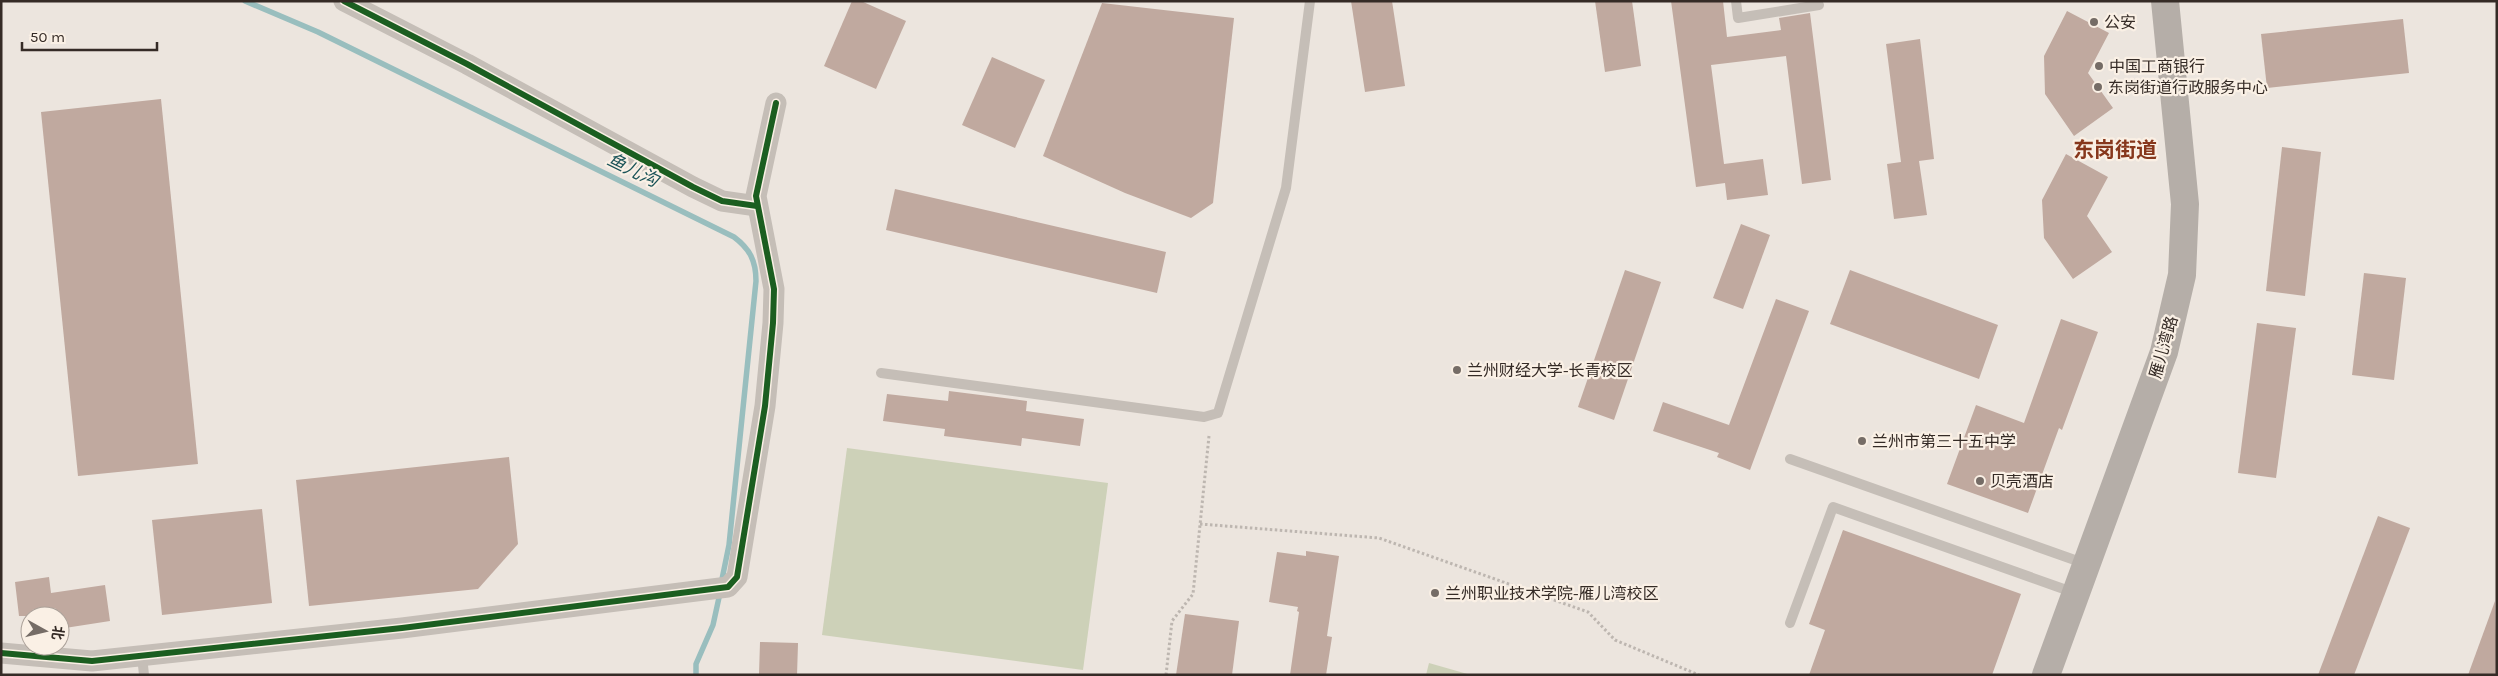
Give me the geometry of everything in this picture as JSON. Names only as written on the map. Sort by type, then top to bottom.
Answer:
[{"type":"main road","name":"雁儿湾路","points":[[2046,675],[2164,352],[2182,275],[2184,204],[2165,1]]},
{"type":"street","points":[[344,1],[467,64],[693,187],[722,201],[757,206]]},
{"type":"street","points":[[1,653],[143,665],[402,628],[728,588],[737,577],[765,406],[773,323],[774,289],[756,196],[776,103]]},
{"type":"lane","points":[[881,373],[1204,417],[1218,413],[1286,188],[1310,1]]},
{"type":"lane","points":[[1736,1],[1738,18],[1819,6]]},
{"type":"lane","points":[[1790,460],[2087,564]]},
{"type":"lane","points":[[1790,623],[1833,507],[2076,593]]},
{"type":"path","points":[[1166,675],[1172,622],[1193,594],[1208,436]]},
{"type":"path","points":[[1200,524],[1380,538],[1588,612],[1615,640],[1699,675]]},
{"type":"green space","points":[[847,448],[1108,483],[1083,670],[822,635]]},
{"type":"green space","points":[[1429,663],[1471,675],[1426,675]]},
{"type":"building","points":[[852,1],[861,1],[906,21],[876,89],[824,66]]},
{"type":"building","points":[[1351,1],[1392,1],[1405,86],[1365,92]]},
{"type":"building","points":[[1595,1],[1632,1],[1641,66],[1605,72]]},
{"type":"building","points":[[1671,1],[1723,1],[1727,37],[1781,30],[1779,18],[1810,13],[1831,180],[1802,184],[1786,56],[1711,65],[1724,164],[1763,159],[1768,195],[1727,200],[1725,183],[1696,187]]},
{"type":"building","points":[[1102,3],[1234,18],[1213,203],[1191,218],[1125,193],[1043,156]]},
{"type":"building","points":[[2067,11],[2109,33],[2088,73],[2113,108],[2074,136],[2045,94],[2044,56]]},
{"type":"building","points":[[2403,19],[2409,73],[2267,88],[2261,34]]},
{"type":"building","points":[[1920,39],[1934,159],[1919,161],[1927,215],[1894,219],[1887,164],[1901,162],[1886,44]]},
{"type":"building","points":[[992,57],[1045,80],[1015,148],[962,125]]},
{"type":"building","points":[[161,99],[198,464],[78,476],[41,112]]},
{"type":"building","points":[[2282,147],[2321,152],[2305,296],[2266,291]]},
{"type":"building","points":[[2066,154],[2108,177],[2087,216],[2112,252],[2073,279],[2044,238],[2042,200]]},
{"type":"building","points":[[895,189],[1166,252],[1157,293],[886,230]]},
{"type":"building","points":[[1741,224],[1770,235],[1743,309],[1713,298]]},
{"type":"building","points":[[1625,270],[1661,282],[1614,420],[1578,407]]},
{"type":"building","points":[[1850,270],[1998,325],[1979,379],[1830,324]]},
{"type":"building","points":[[2364,273],[2406,278],[2394,380],[2352,375]]},
{"type":"building","points":[[1776,299],[1809,311],[1750,470],[1717,457],[1719,453],[1653,431],[1663,402],[1729,425]]},
{"type":"building","points":[[2061,319],[2098,332],[2062,430],[2059,428],[2028,513],[1947,484],[1976,405],[2024,423]]},
{"type":"building","points":[[2257,323],[2296,328],[2276,478],[2238,473]]},
{"type":"building","points":[[949,391],[1027,401],[1026,411],[1084,419],[1080,446],[1022,438],[1021,446],[944,436],[945,429],[883,421],[887,394],[948,401]]},
{"type":"building","points":[[509,457],[518,544],[478,589],[309,606],[296,480]]},
{"type":"building","points":[[262,509],[272,603],[162,615],[152,520]]},
{"type":"building","points":[[2378,516],[2410,528],[2354,675],[2318,675]]},
{"type":"building","points":[[1843,530],[2021,594],[1992,675],[1809,675],[1825,630],[1809,624]]},
{"type":"building","points":[[1306,551],[1339,556],[1327,636],[1332,637],[1326,675],[1290,675],[1299,612],[1297,611],[1298,607],[1269,602],[1277,552],[1306,556]]},
{"type":"building","points":[[49,577],[51,593],[105,585],[110,621],[70,627],[70,606],[20,606],[19,616],[15,582]]},
{"type":"building","points":[[2495,601],[2497,675],[2468,675]]},
{"type":"building","points":[[1185,614],[1239,621],[1232,675],[1176,675]]},
{"type":"building","points":[[760,642],[798,643],[797,675],[759,675]]},
{"type":"waterway","name":"鱼儿沟","points":[[245,1],[318,32],[734,237],[744,246],[753,261],[756,281],[729,545],[721,584]]},
{"type":"waterway","name":"鱼儿沟","points":[[696,675],[696,664],[713,625],[720,593]]},
{"type":"cycle path","points":[[344,1],[467,64],[693,187],[722,201],[757,206]]},
{"type":"cycle path","points":[[1,653],[92,661],[402,628],[728,587],[737,577],[765,406],[773,323],[774,289],[756,196],[776,103]]},
{"type":"place","name":"公安","points":[[2094,22]]},
{"type":"place","name":"中国工商银行","points":[[2099,66]]},
{"type":"place","name":"东岗街道行政服务中心","points":[[2098,87]]},
{"type":"place","name":"兰州财经大学-长青校区","points":[[1457,370]]},
{"type":"place","name":"兰州市第三十五中学","points":[[1862,441]]},
{"type":"place","name":"贝壳酒店","points":[[1980,481]]},
{"type":"place","name":"兰州职业技术学院-雁儿湾校区","points":[[1435,593]]},
{"type":"district","name":"东岗街道","points":[[2115,150]]}]
